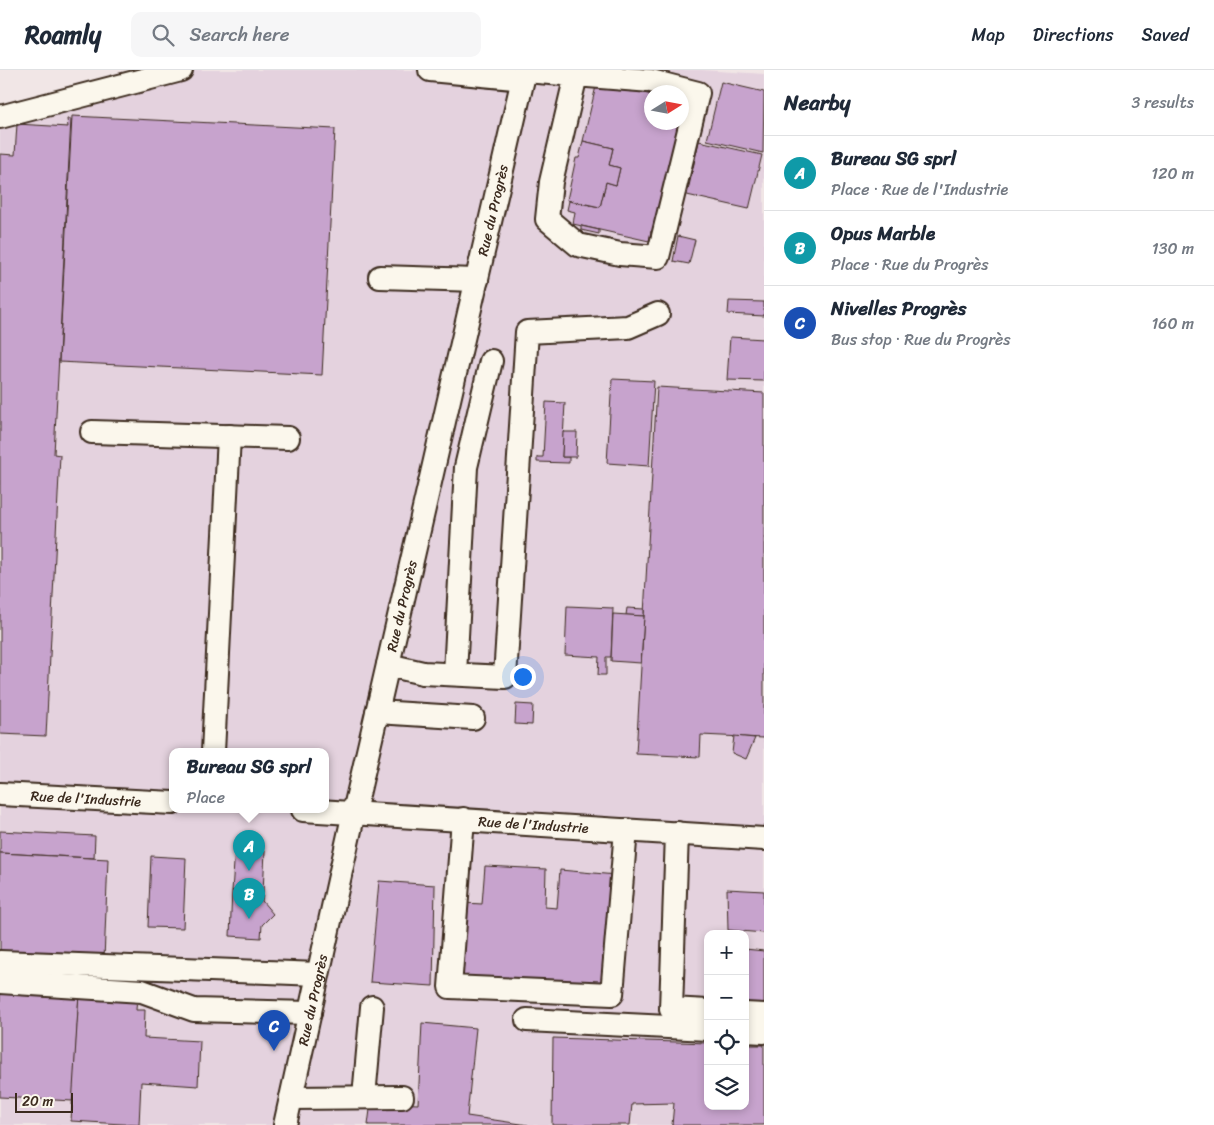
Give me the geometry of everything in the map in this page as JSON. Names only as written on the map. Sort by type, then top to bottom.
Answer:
[{"type":"street","points":[[0,117],[181,70]]},
{"type":"street","points":[[430,70],[524,77],[576,75],[651,81],[698,93],[658,257],[620,254],[578,244],[547,219],[551,182],[576,75]]},
{"type":"street","name":"Rue du Progrès","points":[[285,1125],[354,812],[524,77]]},
{"type":"street","points":[[380,277],[477,280]]},
{"type":"street","points":[[388,665],[423,672],[505,677],[527,332],[628,327],[658,314]]},
{"type":"street","points":[[455,674],[466,467],[491,361]]},
{"type":"street","points":[[92,432],[288,438]]},
{"type":"street","points":[[213,748],[229,436]]},
{"type":"street","points":[[377,712],[473,718]]},
{"type":"street","name":"Rue de l'Industrie","points":[[0,794],[169,803]]},
{"type":"street","name":"Rue de l'Industrie","points":[[329,811],[764,838]]},
{"type":"street","points":[[463,819],[450,987],[612,994],[626,830]]},
{"type":"street","points":[[677,833],[672,1009],[704,1011]]},
{"type":"street","points":[[0,962],[318,974]]},
{"type":"street","points":[[0,982],[142,991],[194,1010],[310,1014]]},
{"type":"street","points":[[364,1097],[372,1007]]},
{"type":"street","points":[[749,1014],[764,1015]]},
{"type":"street","points":[[527,1020],[704,1029]]},
{"type":"street","points":[[749,1031],[764,1032]]},
{"type":"street","points":[[291,1098],[402,1097]]},
{"type":"shaded area","points":[[138,70],[702,70],[764,74],[764,1125],[0,1125],[0,106]]},
{"type":"building","points":[[597,82],[644,93],[644,130],[679,130],[656,232],[651,231],[649,241],[573,224],[575,212],[567,210],[569,201],[600,207],[606,182],[616,185],[620,168],[609,165],[613,148],[583,141]]},
{"type":"building","points":[[721,82],[764,92],[763,153],[707,140]]},
{"type":"building","points":[[72,116],[335,129],[322,375],[59,362]]},
{"type":"building","points":[[67,119],[71,119],[54,454],[60,455],[46,736],[0,734],[0,154],[15,155],[17,124],[68,127]]},
{"type":"building","points":[[583,141],[613,148],[609,165],[620,168],[616,185],[606,182],[600,207],[567,200],[576,158],[579,158]]},
{"type":"building","points":[[699,141],[762,155],[749,209],[687,195]]},
{"type":"building","points":[[581,226],[599,230],[599,234],[581,230]]},
{"type":"building","points":[[678,236],[695,240],[689,264],[673,261]]},
{"type":"building","points":[[729,301],[764,302],[764,316],[728,314]]},
{"type":"building","points":[[730,337],[764,339],[764,381],[727,380]]},
{"type":"building","points":[[612,379],[654,381],[649,466],[607,463]]},
{"type":"building","points":[[657,387],[764,393],[764,738],[701,735],[700,757],[636,754]]},
{"type":"building","points":[[546,402],[565,403],[562,457],[569,457],[569,463],[537,462],[537,457],[543,457]]},
{"type":"building","points":[[563,432],[577,432],[576,457],[562,457]]},
{"type":"building","points":[[567,606],[613,608],[611,657],[606,657],[606,675],[598,675],[599,657],[565,655]]},
{"type":"building","points":[[627,608],[644,609],[644,616],[626,615]]},
{"type":"building","points":[[613,614],[644,616],[641,663],[611,661]]},
{"type":"building","points":[[516,704],[533,705],[532,725],[515,724]]},
{"type":"building","points":[[734,736],[755,738],[746,759],[732,753]]},
{"type":"building","points":[[0,831],[95,836],[94,858],[0,853]]},
{"type":"building","points":[[235,849],[265,851],[263,892],[232,891]]},
{"type":"building","points":[[0,853],[108,859],[104,960],[0,955]]},
{"type":"building","points":[[151,856],[186,858],[183,928],[148,927]]},
{"type":"building","points":[[485,866],[546,869],[545,907],[557,908],[560,870],[616,875],[609,985],[459,977],[464,903],[482,904]]},
{"type":"building","points":[[379,881],[435,885],[433,986],[370,982]]},
{"type":"building","points":[[727,889],[764,891],[764,933],[749,932],[749,930],[728,930]]},
{"type":"building","points":[[232,891],[263,892],[262,901],[273,914],[262,925],[261,938],[230,936]]},
{"type":"building","points":[[749,949],[764,951],[764,1007],[749,1006]]},
{"type":"building","points":[[0,988],[79,993],[73,1101],[0,1097]]},
{"type":"building","points":[[79,993],[137,995],[136,1010],[145,1010],[144,1038],[200,1041],[198,1086],[141,1082],[139,1125],[71,1121]]},
{"type":"building","points":[[422,1023],[476,1028],[467,1116],[528,1125],[368,1125],[371,1102],[418,1104]]},
{"type":"building","points":[[553,1038],[704,1043],[704,1110],[749,1110],[749,1045],[764,1045],[764,1125],[672,1125],[674,1103],[632,1104],[630,1125],[552,1125]]},
{"type":"place","name":"Bureau SG sprl","points":[[249,871]]},
{"type":"place","name":"Opus Marble","points":[[249,919]]},
{"type":"place","name":"Nivelles Progrès","points":[[274,1051]]}]
